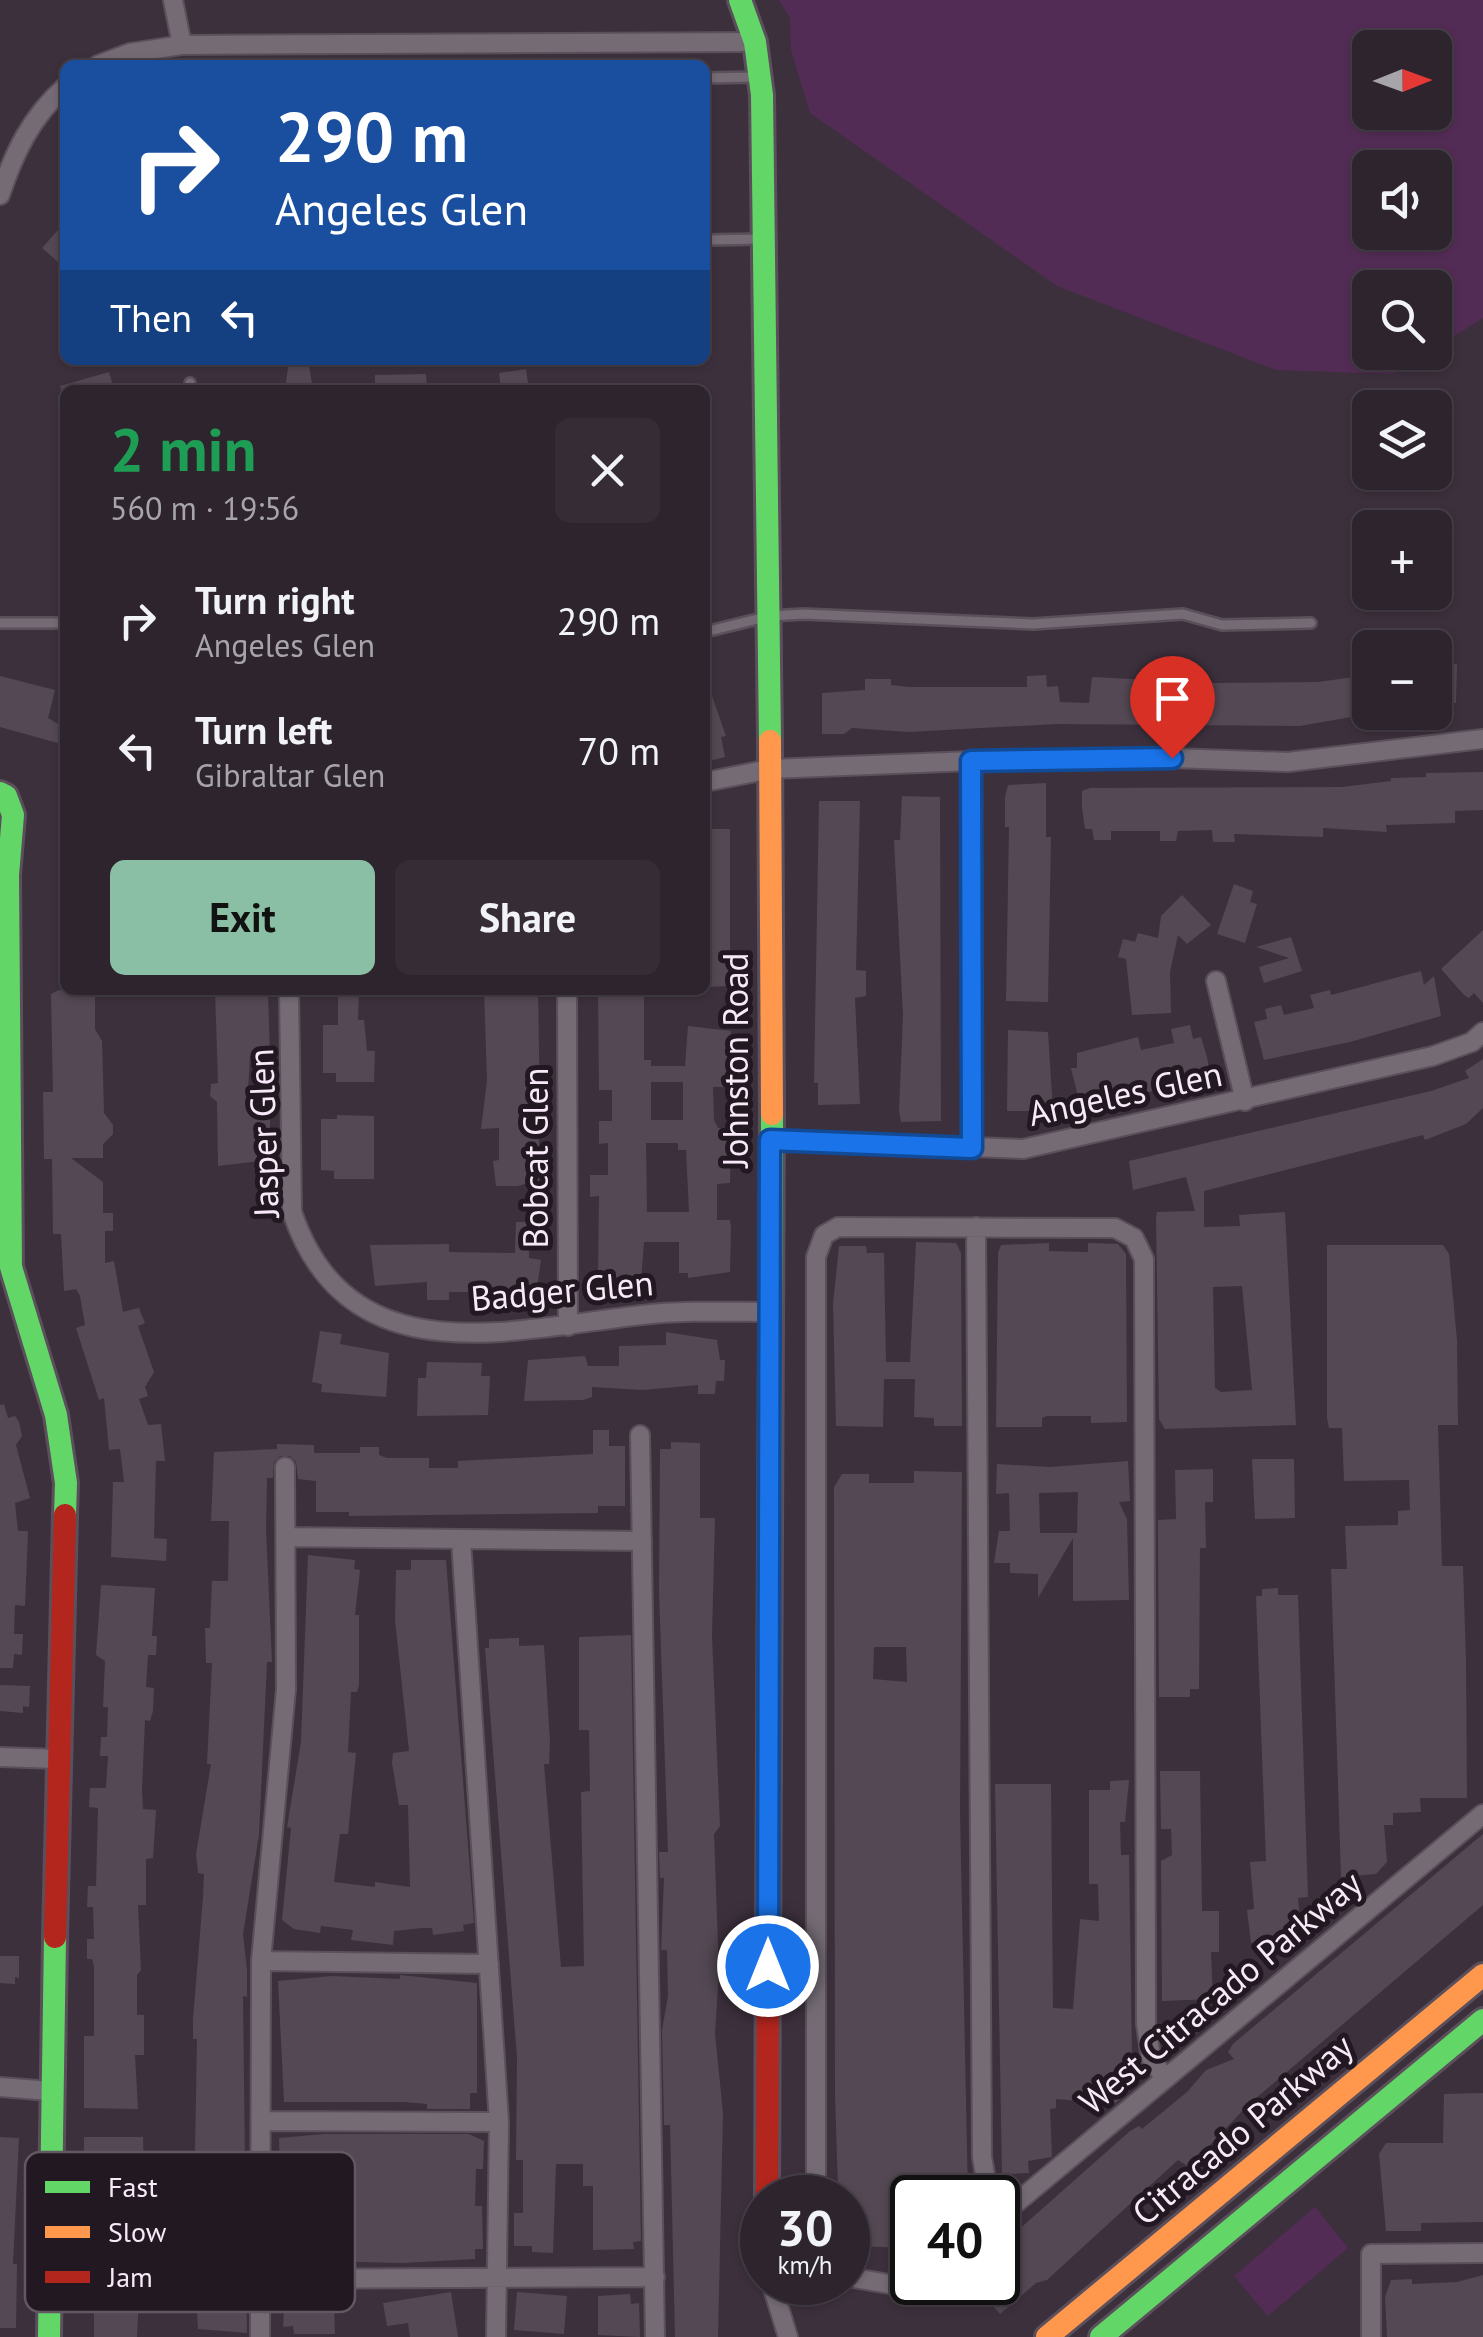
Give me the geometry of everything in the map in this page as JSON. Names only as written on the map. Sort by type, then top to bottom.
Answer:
[{"type":"street","points":[[173,0],[182,46]]},
{"type":"street","name":"Johnston Road","points":[[740,0],[754,42],[759,77],[770,616],[772,1312],[767,2175]]},
{"type":"street","points":[[110,60],[130,52],[182,46],[754,42]]},
{"type":"street","points":[[0,195],[23,138],[42,110],[60,93]]},
{"type":"street","points":[[710,781],[770,769],[971,761],[1172,758],[1288,762],[1483,738]]},
{"type":"street","points":[[971,761],[972,1148]]},
{"type":"street","points":[[3,795],[13,815],[8,875],[4,1123],[11,1267],[56,1415],[66,1483],[50,2152]]},
{"type":"street","points":[[1216,981],[1245,1101]]},
{"type":"street","name":"Jasper Glen","points":[[288,995],[292,1212],[304,1247],[324,1278],[360,1310]]},
{"type":"street","name":"Bobcat Glen","points":[[567,995],[568,1326]]},
{"type":"street","name":"Angeles Glen","points":[[770,1140],[972,1148],[1040,1146],[1433,1056],[1472,1042],[1483,1032]]},
{"type":"street","points":[[976,1227],[985,2175]]},
{"type":"street","points":[[816,2175],[816,1257],[824,1235],[838,1228],[1115,1228],[1134,1238],[1144,1260],[1146,2024],[1151,2058],[1164,2079]]},
{"type":"street","name":"Badger Glen","points":[[360,1310],[446,1332],[500,1335],[646,1314],[772,1312]]},
{"type":"street","points":[[640,1435],[656,2337]]},
{"type":"street","points":[[261,2152],[261,1961],[286,1688],[286,1467]]},
{"type":"street","points":[[286,1538],[642,1541]]},
{"type":"street","points":[[461,1540],[499,2122],[496,2337]]},
{"type":"street","points":[[0,1756],[57,1759]]},
{"type":"street","name":"West Citracado Parkway","points":[[1020,2197],[1483,1814]]},
{"type":"street","points":[[261,1961],[489,1964]]},
{"type":"street","name":"Citracado Parkway","points":[[1047,2337],[1483,1975]]},
{"type":"street","name":"Citracado Parkway","points":[[1101,2337],[1483,2020]]},
{"type":"street","points":[[0,2086],[50,2091]]},
{"type":"street","points":[[261,2121],[499,2122]]},
{"type":"street","points":[[1370,2337],[1371,2254],[1483,2253]]},
{"type":"street","points":[[355,2278],[655,2277]]},
{"type":"street","points":[[778,2305],[788,2337]]},
{"type":"street","points":[[260,2312],[260,2337]]},
{"type":"lane","points":[[710,78],[759,77]]},
{"type":"lane","points":[[710,240],[765,239]]},
{"type":"lane","points":[[710,631],[770,616],[1033,624],[1183,614],[1222,626],[1311,624]]},
{"type":"lane","points":[[0,623],[60,622]]},
{"type":"shaded area","points":[[779,0],[1483,0],[1483,318],[1452,337],[1452,270],[1352,270],[1352,370],[1400,370],[1393,374],[1276,370],[1057,286],[810,113],[791,50],[790,18]]},
{"type":"shaded area","points":[[1315,2207],[1348,2248],[1268,2316],[1234,2276]]},
{"type":"building","points":[[60,228],[60,264],[42,248]]},
{"type":"building","points":[[288,365],[309,365],[312,385],[286,385]]},
{"type":"building","points":[[526,369],[528,385],[500,385],[499,373]]},
{"type":"building","points":[[109,372],[113,385],[64,385]]},
{"type":"building","points":[[426,374],[427,385],[375,385],[375,375]]},
{"type":"building","points":[[1452,664],[1457,664],[1456,703],[1452,703]]},
{"type":"building","points":[[1046,675],[1047,687],[1058,686],[1060,702],[1089,703],[1092,677],[1212,683],[1318,682],[1352,677],[1352,717],[1300,726],[1057,724],[909,732],[852,728],[844,734],[822,734],[822,693],[865,690],[865,679],[891,679],[891,685],[909,687],[1027,687],[1027,676]]},
{"type":"building","points":[[0,676],[55,690],[48,718],[60,725],[60,744],[0,727]]},
{"type":"building","points":[[710,696],[726,736],[721,737],[725,757],[710,761]]},
{"type":"building","points":[[1483,772],[1483,810],[1455,811],[1455,823],[1386,825],[1387,832],[1323,828],[1323,837],[1234,834],[1235,842],[1213,842],[1212,830],[1178,831],[1176,841],[1160,841],[1160,831],[1111,831],[1111,840],[1094,840],[1092,829],[1085,829],[1082,808],[1082,791],[1090,788],[1342,787],[1391,778],[1426,777],[1426,773]]},
{"type":"building","points":[[1046,783],[1046,837],[1051,837],[1048,1002],[1006,1001],[1009,827],[1005,827],[1005,797],[1008,785]]},
{"type":"building","points":[[902,796],[940,797],[941,1121],[901,1122],[899,1111],[903,1015],[894,840],[900,840]]},
{"type":"building","points":[[819,801],[860,801],[856,970],[866,971],[866,996],[855,998],[860,1104],[818,1105],[818,1083],[814,1083]]},
{"type":"building","points":[[710,829],[730,829],[730,986],[710,987]]},
{"type":"building","points":[[1234,884],[1253,891],[1250,902],[1257,904],[1245,943],[1217,934]]},
{"type":"building","points":[[1182,895],[1211,925],[1187,944],[1178,935],[1170,972],[1171,1013],[1132,1015],[1126,959],[1118,957],[1123,939],[1135,942],[1138,933],[1158,938],[1161,916]]},
{"type":"building","points":[[1483,930],[1483,1003],[1474,993],[1469,998],[1464,995],[1441,969]]},
{"type":"building","points":[[1291,937],[1302,971],[1264,983],[1259,967],[1289,958],[1256,947]]},
{"type":"building","points":[[1421,971],[1424,985],[1434,976],[1441,1016],[1350,1042],[1264,1060],[1254,1022],[1267,1019],[1265,1009],[1281,1005],[1284,1015],[1314,1008],[1310,995],[1330,990],[1331,995]]},
{"type":"building","points":[[60,990],[60,995],[95,995],[95,1029],[102,1041],[104,1113],[113,1125],[113,1134],[103,1144],[103,1158],[71,1158],[103,1182],[103,1213],[113,1213],[113,1231],[105,1231],[105,1263],[114,1261],[123,1312],[139,1308],[145,1323],[138,1326],[154,1372],[145,1387],[148,1396],[139,1399],[148,1425],[161,1424],[165,1461],[156,1461],[154,1538],[167,1539],[166,1561],[111,1557],[113,1482],[124,1482],[120,1449],[109,1450],[104,1398],[99,1400],[76,1328],[85,1325],[80,1296],[76,1289],[64,1291],[61,1234],[53,1234],[52,1159],[44,1159],[43,1092],[53,1092],[51,994]]},
{"type":"building","points":[[215,995],[268,995],[270,1055],[250,1056],[248,1091],[270,1092],[270,1160],[218,1166],[217,1102],[210,1096],[211,1084],[218,1083]]},
{"type":"building","points":[[338,995],[359,995],[358,1020],[364,1020],[367,1051],[375,1051],[374,1082],[336,1082],[336,1073],[323,1073],[323,1025],[338,1025]]},
{"type":"building","points":[[484,995],[538,995],[540,1112],[547,1112],[548,1134],[539,1134],[539,1181],[496,1186],[493,1161],[499,1160],[499,1128],[481,1129],[487,1080]]},
{"type":"building","points":[[598,995],[644,995],[644,1060],[651,1060],[651,1066],[685,1066],[688,1026],[731,1031],[730,1087],[713,1087],[714,1120],[718,1128],[730,1128],[731,1135],[730,1183],[717,1184],[717,1220],[730,1220],[730,1272],[688,1278],[688,1273],[679,1273],[679,1242],[644,1242],[641,1280],[598,1275],[599,1196],[590,1197],[590,1175],[608,1175],[608,1143],[599,1144],[599,1121],[612,1121],[612,1090],[599,1090]],"holes":[[[651,1082],[683,1082],[683,1120],[651,1120]],[[646,1143],[678,1143],[678,1150],[686,1150],[689,1212],[647,1212]]]},
{"type":"building","points":[[1190,1025],[1193,1039],[1201,1037],[1207,1057],[1210,1074],[1204,1079],[1081,1108],[1071,1068],[1077,1068],[1077,1053],[1138,1037],[1141,1050],[1174,1043],[1171,1029]]},
{"type":"building","points":[[1008,1030],[1048,1032],[1053,1111],[1007,1111]]},
{"type":"building","points":[[1483,1059],[1483,1108],[1466,1124],[1425,1140],[1423,1135],[1204,1191],[1204,1227],[1240,1226],[1239,1215],[1285,1212],[1296,1425],[1165,1429],[1159,1419],[1156,1217],[1157,1212],[1195,1211],[1186,1177],[1133,1190],[1129,1161],[1431,1091],[1469,1078],[1465,1071]],"holes":[[[1242,1286],[1252,1390],[1221,1392],[1215,1388],[1213,1287]]]},
{"type":"building","points":[[337,1115],[374,1116],[374,1179],[334,1179],[334,1171],[321,1170],[321,1119],[337,1119]]},
{"type":"building","points":[[516,1222],[529,1222],[529,1258],[541,1260],[535,1302],[478,1304],[478,1292],[449,1292],[449,1300],[427,1300],[427,1282],[375,1286],[370,1245],[449,1244],[449,1252],[515,1253]]},
{"type":"building","points":[[916,1242],[956,1243],[961,1253],[962,1426],[934,1426],[934,1418],[914,1417],[915,1379],[884,1379],[883,1427],[836,1426],[833,1304],[839,1246],[866,1246],[867,1253],[884,1253],[886,1362],[910,1362]]},
{"type":"building","points":[[1049,1243],[1049,1251],[1088,1252],[1088,1243],[1118,1244],[1126,1254],[1127,1422],[1091,1423],[1091,1416],[1047,1416],[1042,1418],[1042,1427],[996,1427],[998,1253],[1001,1245]]},
{"type":"building","points":[[1327,1245],[1443,1245],[1449,1254],[1457,1340],[1458,1425],[1438,1425],[1442,1566],[1463,1566],[1466,1661],[1467,1798],[1420,1798],[1421,1812],[1393,1813],[1393,1825],[1384,1825],[1387,1862],[1376,1874],[1341,1877],[1331,1569],[1347,1569],[1345,1526],[1398,1525],[1398,1511],[1410,1510],[1409,1480],[1344,1481],[1342,1428],[1329,1428],[1327,1418]]},
{"type":"building","points":[[320,1331],[342,1334],[340,1344],[389,1353],[386,1397],[321,1392],[322,1384],[312,1382]]},
{"type":"building","points":[[666,1332],[717,1340],[720,1360],[725,1360],[724,1381],[716,1381],[715,1394],[698,1394],[698,1385],[643,1390],[592,1387],[592,1397],[583,1400],[524,1401],[528,1360],[585,1356],[588,1366],[619,1366],[619,1346],[666,1345]]},
{"type":"building","points":[[427,1362],[482,1363],[481,1376],[490,1376],[488,1415],[417,1416],[418,1378],[426,1378]]},
{"type":"building","points":[[4,1404],[8,1418],[15,1416],[19,1422],[22,1436],[16,1445],[30,1498],[15,1503],[18,1531],[28,1531],[25,1606],[15,1605],[14,1634],[23,1634],[22,1655],[14,1654],[13,1668],[0,1668],[0,1405]]},
{"type":"building","points":[[593,1430],[609,1430],[609,1446],[625,1446],[625,1506],[598,1506],[598,1513],[349,1516],[349,1512],[316,1512],[316,1481],[298,1479],[296,1462],[290,1456],[280,1456],[274,1462],[273,1478],[267,1478],[266,1530],[272,1662],[267,1662],[259,1835],[243,1934],[247,1970],[247,1997],[243,1996],[245,2152],[195,2152],[197,2039],[193,2039],[193,2019],[204,1874],[198,1873],[196,1854],[211,1764],[207,1764],[212,1663],[206,1663],[205,1628],[210,1628],[212,1581],[228,1581],[229,1521],[211,1521],[214,1452],[277,1449],[277,1444],[314,1445],[314,1453],[360,1453],[360,1447],[379,1447],[379,1455],[387,1458],[429,1458],[429,1468],[458,1468],[458,1461],[593,1454]]},
{"type":"building","points":[[671,1442],[700,1443],[700,1518],[715,1518],[712,1635],[720,1826],[714,1834],[719,1972],[715,2033],[723,2113],[718,2337],[675,2337],[670,2125],[664,2125],[662,2030],[668,1996],[667,1950],[661,1950],[664,1878],[660,1878],[659,1852],[668,1852],[659,1591],[660,1449],[671,1449]]},
{"type":"building","points":[[1252,1459],[1294,1459],[1295,1518],[1255,1519]]},
{"type":"building","points":[[1128,1461],[1130,1501],[1119,1502],[1127,1519],[1129,1600],[1073,1601],[1073,1538],[1038,1598],[1038,1574],[1010,1573],[1010,1563],[994,1563],[999,1531],[1010,1531],[1009,1493],[996,1494],[997,1464],[1050,1467]],"holes":[[[1078,1492],[1077,1533],[1040,1533],[1039,1493]]]},
{"type":"building","points":[[1213,1469],[1213,1502],[1205,1502],[1206,1548],[1200,1548],[1199,1689],[1190,1689],[1190,1697],[1159,1697],[1158,1520],[1176,1519],[1175,1470]]},
{"type":"building","points":[[914,1471],[962,1472],[960,1813],[968,2175],[890,2175],[890,2247],[870,2247],[870,2175],[837,2175],[835,2093],[834,1487],[842,1474],[869,1474],[869,1483],[914,1483]],"holes":[[[874,1647],[906,1647],[907,1682],[873,1679]]]},
{"type":"building","points":[[308,1555],[355,1560],[354,1569],[360,1570],[355,1615],[359,1615],[359,1685],[357,1692],[351,1692],[348,1752],[356,1753],[348,1834],[340,1834],[334,1882],[375,1887],[375,1882],[410,1887],[408,1805],[399,1805],[392,1763],[393,1753],[409,1751],[395,1620],[396,1570],[411,1570],[411,1560],[446,1560],[474,1923],[463,1925],[464,1931],[433,1935],[432,1928],[394,1931],[393,1945],[351,1940],[353,1930],[321,1926],[320,1933],[294,1929],[282,1920],[291,1828],[287,1827],[301,1742]]},
{"type":"building","points":[[101,1585],[155,1588],[152,1636],[157,1636],[156,1655],[148,1655],[146,1687],[154,1688],[153,1711],[150,1721],[145,1720],[142,1790],[143,1809],[156,1810],[153,1858],[146,1859],[146,1905],[138,1905],[141,1970],[137,1975],[137,2015],[144,2015],[144,2055],[135,2055],[138,2109],[84,2108],[84,2036],[94,2036],[94,1966],[92,1959],[87,1959],[87,1939],[94,1939],[93,1907],[87,1907],[88,1886],[96,1886],[98,1808],[89,1807],[90,1788],[106,1788],[108,1756],[100,1756],[101,1737],[107,1737],[108,1707],[103,1707],[105,1661],[96,1655]]},
{"type":"building","points":[[1278,1588],[1278,1595],[1298,1595],[1308,1897],[1298,1898],[1302,1943],[1264,1950],[1263,1942],[1251,1943],[1247,1910],[1254,1909],[1250,1862],[1266,1861],[1256,1596],[1262,1596],[1262,1589]]},
{"type":"building","points":[[631,1635],[641,2241],[633,2242],[634,2249],[593,2250],[593,2186],[583,2186],[583,2164],[556,2164],[553,2253],[532,2252],[532,2246],[514,2246],[514,2213],[523,2213],[523,2160],[516,2160],[517,2058],[485,1648],[489,1648],[489,1639],[519,1638],[519,1646],[544,1645],[550,1742],[549,1764],[544,1764],[561,1967],[584,1966],[581,1792],[590,1791],[589,1730],[579,1730],[579,1637]]},
{"type":"building","points":[[0,1685],[30,1686],[29,1707],[23,1706],[23,1713],[0,1711]]},
{"type":"building","points":[[1160,1771],[1200,1771],[1202,1911],[1219,1911],[1219,1952],[1211,1952],[1213,1999],[1162,2001],[1161,1861],[1172,1855],[1171,1829],[1161,1829]]},
{"type":"building","points":[[1129,1780],[1125,1822],[1120,1822],[1121,1855],[1129,1855],[1132,2057],[1126,2057],[1123,2097],[1114,2104],[1056,2099],[1056,2108],[1050,2109],[1052,2157],[1028,2161],[1029,2173],[1002,2174],[995,1784],[1051,1784],[1053,2008],[1073,2009],[1080,1919],[1099,1921],[1098,1884],[1089,1884],[1089,1790],[1110,1790],[1110,1781]]},
{"type":"building","points":[[1483,1834],[1483,1905],[1248,2105],[1189,2167],[1178,2160],[1047,2280],[1036,2283],[1020,2297],[1020,2228],[1130,2131],[1139,2126],[1142,2129],[1187,2092],[1206,2070],[1234,2059],[1228,2052]]},
{"type":"building","points":[[0,1956],[19,1956],[19,1978],[15,1977],[15,1984],[0,1983]]},
{"type":"building","points":[[400,1975],[477,1983],[477,2093],[470,2093],[470,2109],[427,2109],[427,2104],[404,2102],[284,2102],[278,1981],[332,1976],[400,1979]]},
{"type":"building","points":[[1483,2093],[1483,2222],[1421,2223],[1421,2231],[1386,2231],[1379,2154],[1386,2143],[1443,2143],[1444,2094]]},
{"type":"building","points":[[324,2134],[469,2134],[484,2141],[483,2169],[476,2169],[475,2206],[482,2206],[483,2249],[475,2249],[475,2259],[355,2262],[355,2152],[279,2152],[279,2138]]},
{"type":"building","points":[[0,2137],[19,2138],[13,2264],[17,2264],[16,2328],[0,2328]]},
{"type":"building","points":[[84,2137],[143,2137],[143,2152],[84,2152]]},
{"type":"building","points":[[1483,2275],[1483,2337],[1387,2337],[1385,2297],[1391,2280],[1412,2279],[1412,2284],[1457,2282]]},
{"type":"building","points":[[451,2292],[458,2337],[410,2337],[408,2323],[387,2326],[383,2303]]},
{"type":"building","points":[[517,2292],[567,2296],[564,2334],[514,2330]]},
{"type":"building","points":[[630,2294],[631,2304],[639,2303],[640,2337],[598,2335],[598,2296]]},
{"type":"building","points":[[992,2305],[1010,2305],[1000,2314]]},
{"type":"building","points":[[138,2312],[137,2337],[94,2337],[94,2313]]},
{"type":"building","points":[[197,2312],[247,2312],[247,2333],[198,2329]]},
{"type":"building","points":[[284,2312],[334,2312],[335,2334],[294,2334],[293,2326],[283,2327]]},
{"type":"traffic: fast","points":[[740,0],[755,42],[762,95],[770,741]]},
{"type":"traffic: fast","points":[[0,793],[6,796],[13,815],[8,875],[11,1267],[56,1415],[66,1483],[65,1515]]},
{"type":"traffic: fast","points":[[768,1958],[772,1114]]},
{"type":"traffic: fast","points":[[52,2152],[55,1937]]},
{"type":"traffic: fast","points":[[1101,2337],[1483,2020]]},
{"type":"traffic: fast","points":[[49,2312],[49,2337]]},
{"type":"traffic: slow","points":[[770,741],[772,1114]]},
{"type":"traffic: slow","points":[[1047,2337],[1483,1975]]},
{"type":"traffic: jam","points":[[55,1937],[65,1515]]},
{"type":"traffic: jam","points":[[767,2175],[768,1958]]},
{"type":"route","points":[[768,1966],[770,1140],[972,1148],[971,761],[1172,758]]}]
